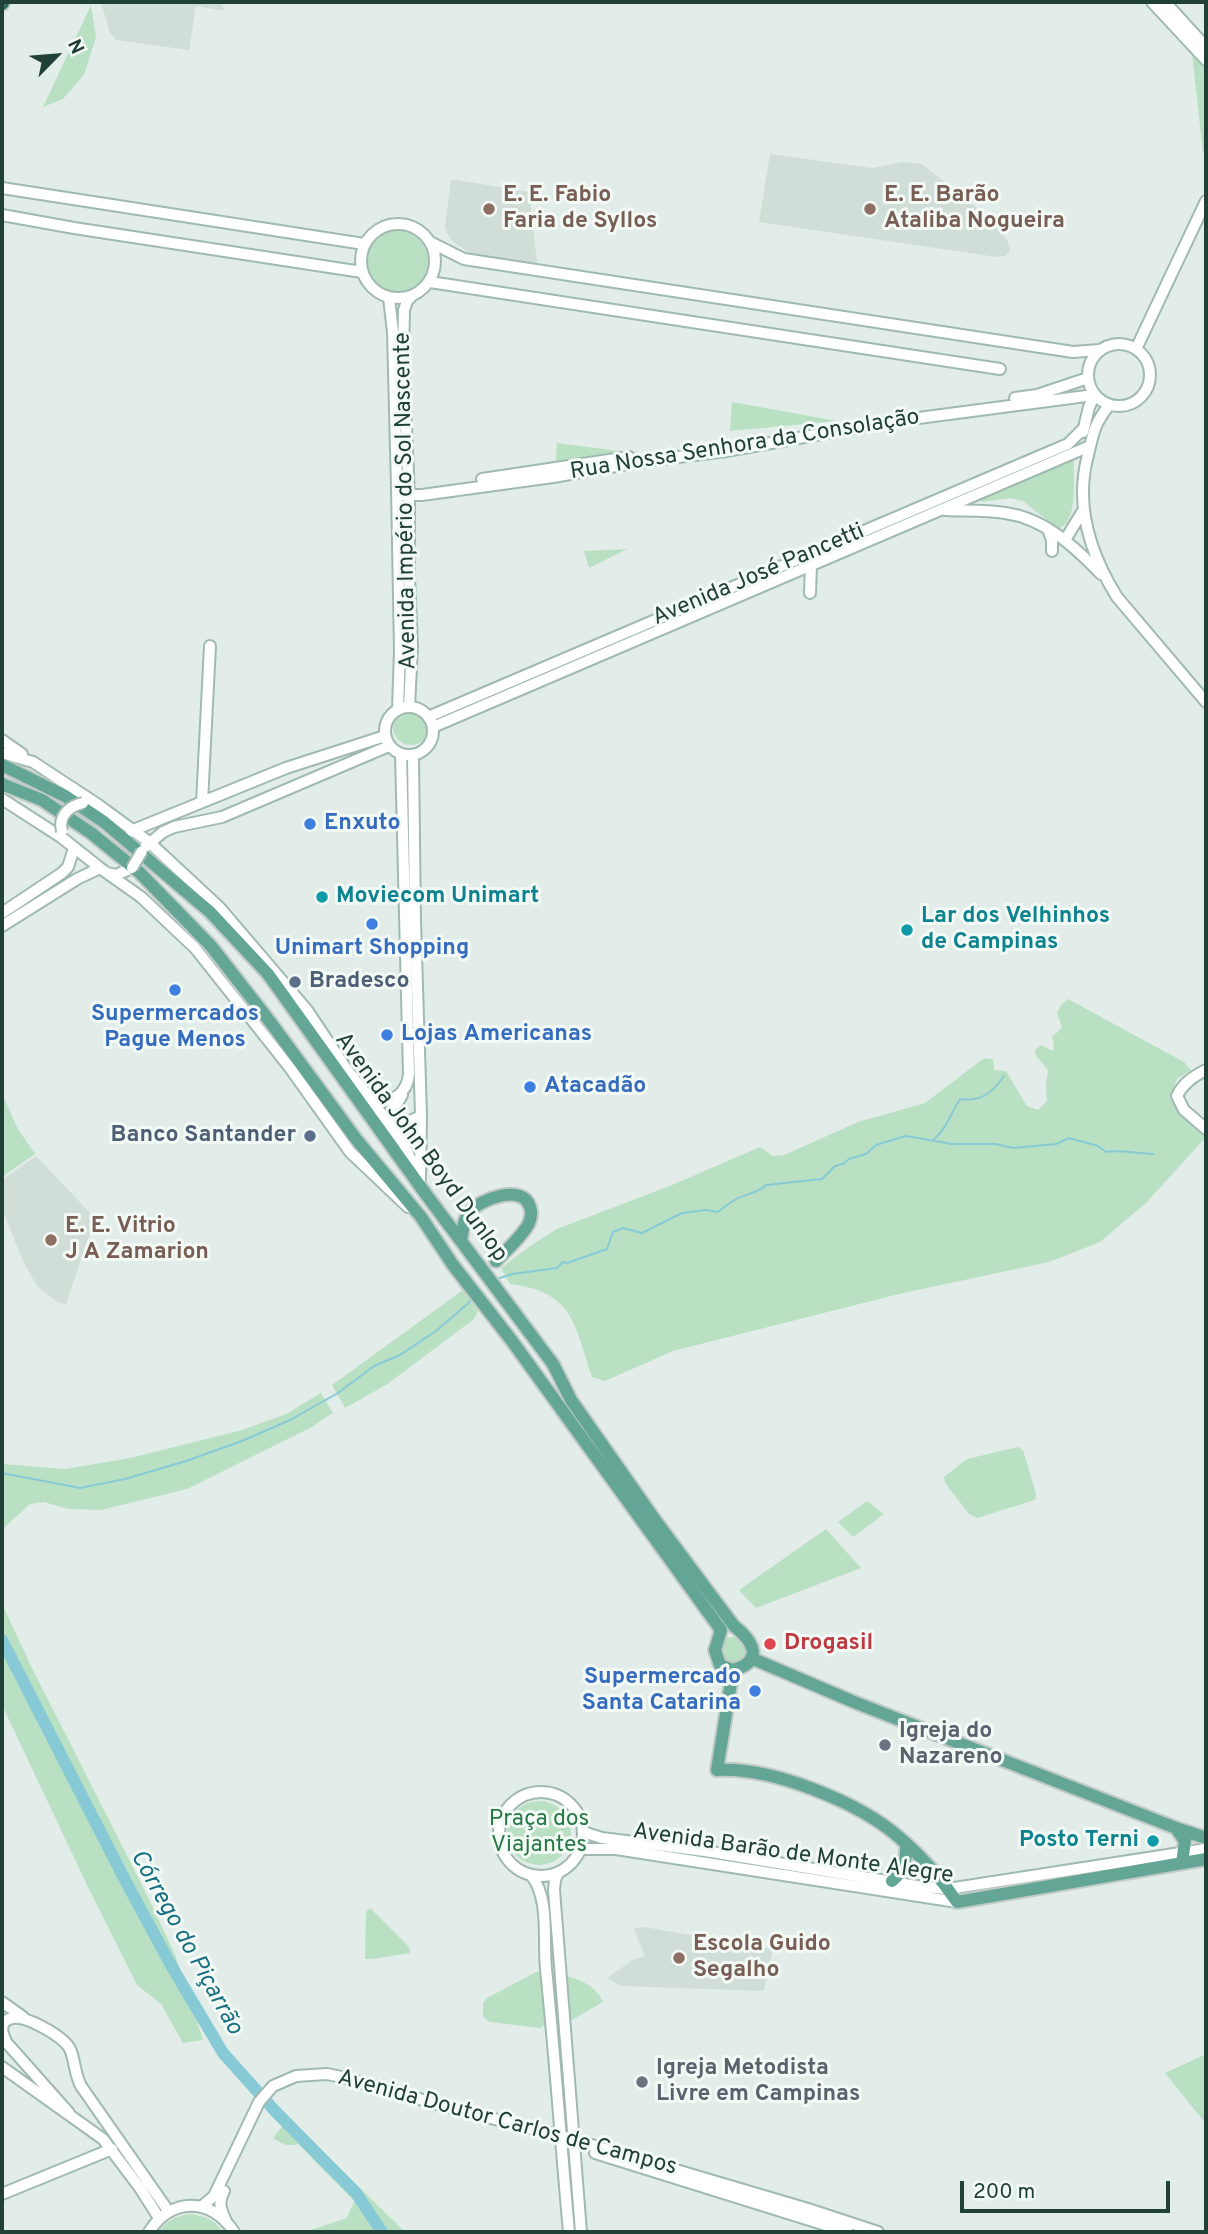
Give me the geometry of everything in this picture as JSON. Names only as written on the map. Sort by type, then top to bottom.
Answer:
[{"type":"main road","points":[[1152,2],[1206,60]]},
{"type":"main road","points":[[1165,2],[1206,47]]},
{"type":"main road","points":[[2,188],[365,244]]},
{"type":"main road","points":[[1136,349],[1206,201]]},
{"type":"main road","points":[[2,215],[362,272]]},
{"type":"main road","points":[[430,242],[436,262],[430,282],[422,291],[411,297],[389,298],[372,288],[362,272],[361,256],[365,244],[379,229],[397,223],[415,228],[430,242],[464,259],[540,272],[1073,352],[1099,350],[1117,343],[1136,349],[1149,365],[1149,385],[1137,401],[1118,407],[1109,405],[1095,395],[1088,378],[1090,363],[1099,350]]},
{"type":"main road","points":[[430,282],[1000,369]]},
{"type":"main road","name":"Avenida Império do Sol Nascente","points":[[403,708],[412,648],[403,358],[404,310],[411,297]]},
{"type":"main road","name":"Avenida Império do Sol Nascente","points":[[389,298],[393,332],[403,708]]},
{"type":"main road","name":"Rua Nossa Senhora da Consolação","points":[[409,493],[1037,395],[1088,378]]},
{"type":"main road","points":[[1086,448],[1084,428],[1095,395]]},
{"type":"main road","name":"Rua Nossa Senhora da Consolação","points":[[397,491],[409,493],[726,451],[888,422],[1095,395]]},
{"type":"main road","points":[[1109,405],[1096,422],[1080,457],[1089,539],[1117,597],[1206,702]]},
{"type":"main road","name":"Avenida José Pancetti","points":[[431,722],[1068,444],[1084,428]]},
{"type":"main road","name":"Avenida José Pancetti","points":[[431,722],[1086,448]]},
{"type":"main road","points":[[1065,540],[1084,509]]},
{"type":"main road","points":[[942,510],[1006,513],[1030,519],[1065,540],[1106,579]]},
{"type":"main road","points":[[1048,529],[1052,551]]},
{"type":"main road","points":[[810,593],[811,565]]},
{"type":"main road","points":[[202,802],[210,646]]},
{"type":"main road","points":[[403,708],[421,710],[431,722],[429,744],[413,755],[401,754],[387,741],[387,720],[403,708]]},
{"type":"main road","points":[[2,740],[97,804],[220,908],[307,1010],[347,1070],[403,1143],[425,1193]]},
{"type":"main road","points":[[131,831],[286,768],[387,741]]},
{"type":"main road","points":[[2,926],[77,879],[103,871],[122,874],[132,868],[146,847],[163,832],[174,827],[222,817],[387,741]]},
{"type":"main road","points":[[2,753],[33,762]]},
{"type":"main road","points":[[401,754],[409,1074],[392,1114],[398,1122],[406,1123],[413,1122],[421,1115]]},
{"type":"main road","points":[[413,755],[420,1179]]},
{"type":"main road","name":"Avenida John Boyd Dunlop","points":[[2,765],[65,796],[104,822],[210,912],[268,974],[425,1193],[553,1364],[571,1400],[728,1628]]},
{"type":"main road","name":"Avenida John Boyd Dunlop","points":[[2,784],[42,800],[72,818],[139,872],[182,914],[240,982],[356,1139],[421,1217],[453,1265],[728,1628]]},
{"type":"main road","name":"Avenida John Boyd Dunlop","points":[[2,799],[61,837],[141,897],[195,948],[283,1058],[350,1152],[394,1196],[421,1217]]},
{"type":"main road","points":[[2,913],[68,867],[74,849],[60,824],[65,813],[75,805],[97,804]]},
{"type":"main road","points":[[1206,1070],[1186,1082],[1177,1096],[1184,1110],[1206,1129]]},
{"type":"main road","points":[[372,1101],[384,1101],[403,1092]]},
{"type":"main road","points":[[461,1240],[465,1219],[474,1208],[501,1196],[512,1194],[523,1197],[529,1204],[530,1220],[496,1261]]},
{"type":"main road","points":[[728,1628],[749,1639],[753,1650],[751,1658],[745,1665],[733,1670],[720,1665],[715,1655],[728,1628]]},
{"type":"main road","points":[[751,1658],[854,1702],[1206,1838]]},
{"type":"main road","points":[[733,1670],[718,1770],[731,1769],[767,1776],[816,1790],[870,1818],[906,1843],[957,1902]]},
{"type":"main road","points":[[536,1791],[555,1794],[570,1803],[576,1811],[583,1832],[580,1849],[571,1863],[558,1872],[531,1875],[515,1867],[508,1861],[500,1846],[499,1827],[505,1810],[527,1793],[536,1791]]},
{"type":"main road","points":[[1176,1828],[1184,1837],[1183,1857]]},
{"type":"main road","name":"Avenida Barão de Monte Alegre","points":[[583,1832],[602,1838],[705,1851],[948,1889],[1183,1857],[1206,1858]]},
{"type":"main road","points":[[892,1881],[903,1867],[907,1855],[906,1843]]},
{"type":"main road","name":"Avenida Barão de Monte Alegre","points":[[580,1849],[616,1850],[957,1902],[1183,1857],[1206,1849]]},
{"type":"main road","points":[[558,1872],[554,1890],[568,2141],[569,2232]]},
{"type":"main road","points":[[531,1875],[539,1885],[545,1927],[545,1965],[553,2034],[581,2232]]},
{"type":"main road","points":[[2,2002],[65,2042],[71,2051],[75,2075],[81,2086],[164,2215]]},
{"type":"main road","points":[[35,2023],[14,2018],[4,2023],[2,2031],[14,2053],[69,2113]]},
{"type":"main road","points":[[2,2067],[103,2139],[164,2215]]},
{"type":"main road","name":"Avenida Doutor Carlos de Campos","points":[[201,2207],[214,2196],[261,2103],[276,2083],[296,2076],[327,2074],[808,2209],[878,2232]]},
{"type":"main road","name":"Avenida Doutor Carlos de Campos","points":[[226,2221],[220,2200],[261,2103]]},
{"type":"main road","name":"Avenida Doutor Carlos de Campos","points":[[568,2141],[848,2232]]},
{"type":"main road","points":[[2,2194],[111,2150]]},
{"type":"main road","points":[[149,2232],[164,2215],[188,2206],[214,2212],[226,2221],[233,2232]]},
{"type":"shaded area","points":[[101,2],[220,2],[225,11],[196,6],[189,50],[116,40],[110,33]]},
{"type":"shaded area","name":"E. E. Barão Ataliba Nogueira","points":[[770,154],[872,168],[903,162],[922,164],[995,222],[1008,242],[1010,252],[997,257],[759,222]]},
{"type":"shaded area","name":"E. E. Fabio Faria de Syllos","points":[[451,179],[529,192],[537,263],[472,254],[456,244],[445,227]]},
{"type":"shaded area","name":"E. E. Vitrio J A Zamarion","points":[[36,1156],[95,1218],[66,1304],[57,1302],[37,1286],[23,1261],[2,1209],[2,1180]]},
{"type":"shaded area","name":"Escola Guido Segalho","points":[[644,1927],[773,1949],[764,1991],[621,1986],[607,1978],[633,1960],[645,1956],[634,1929]]},
{"type":"green space","points":[[91,5],[96,37],[84,75],[63,99],[43,107]]},
{"type":"green space","points":[[1197,53],[1206,64],[1206,155],[1203,153],[1192,54]]},
{"type":"green space","points":[[396,230],[408,232],[419,239],[426,250],[426,274],[419,285],[408,292],[396,294],[384,292],[373,285],[366,274],[364,262],[366,250],[373,239],[384,232]]},
{"type":"green space","points":[[732,402],[837,421],[730,431]]},
{"type":"green space","points":[[557,443],[627,452],[556,461]]},
{"type":"green space","points":[[1071,458],[1074,460],[1072,509],[1065,525],[1058,529],[1023,501],[1011,498],[982,502],[979,499]]},
{"type":"green space","points":[[627,549],[589,568],[584,551]]},
{"type":"green space","points":[[411,709],[423,715],[429,727],[423,739],[411,745],[399,739],[393,727],[399,715]]},
{"type":"green space","points":[[1068,999],[1184,1062],[1191,1070],[1177,1079],[1170,1098],[1206,1137],[1146,1203],[1100,1242],[1049,1262],[899,1294],[673,1351],[605,1381],[592,1377],[575,1326],[559,1303],[547,1294],[510,1284],[501,1268],[557,1229],[672,1185],[760,1147],[773,1156],[784,1155],[858,1122],[925,1103],[984,1058],[993,1059],[994,1070],[1006,1071],[1027,1106],[1038,1110],[1047,1101],[1048,1070],[1036,1056],[1035,1050],[1041,1045],[1053,1051],[1052,1037],[1062,1028],[1057,1013]]},
{"type":"green space","points":[[2,1094],[18,1129],[35,1154],[2,1177]]},
{"type":"green space","points":[[463,1290],[478,1311],[474,1319],[386,1385],[345,1408],[332,1385]]},
{"type":"green space","points":[[321,1393],[333,1413],[310,1428],[187,1489],[101,1510],[68,1509],[44,1502],[30,1504],[2,1530],[2,1464],[65,1469],[130,1458],[242,1430],[286,1414]]},
{"type":"green space","points":[[1018,1447],[1023,1450],[1036,1494],[1035,1500],[977,1518],[969,1514],[945,1483],[944,1477],[967,1459]]},
{"type":"green space","points":[[867,1501],[884,1514],[853,1537],[838,1522]]},
{"type":"green space","points":[[826,1529],[861,1568],[756,1608],[739,1590]]},
{"type":"green space","points":[[2,1604],[176,1957],[203,2040],[183,2043],[161,2004],[137,1985],[2,1705]]},
{"type":"green space","points":[[732,1637],[741,1641],[745,1650],[741,1659],[732,1663],[723,1659],[719,1650],[723,1641]]},
{"type":"green space","name":"Praça dos Viajantes","points":[[533,1801],[545,1801],[562,1810],[569,1821],[569,1845],[562,1856],[545,1865],[533,1865],[521,1860],[512,1851],[507,1839],[507,1827],[512,1815],[521,1806]]},
{"type":"green space","points":[[370,1908],[409,1947],[410,1953],[365,1959],[366,1912]]},
{"type":"green space","points":[[538,1971],[543,1976],[546,2023],[541,2028],[489,2022],[483,2016],[483,2003],[487,1998]]},
{"type":"green space","points":[[562,1975],[586,1984],[596,1991],[603,2002],[572,2020],[567,2018]]},
{"type":"green space","points":[[1206,2054],[1206,2124],[1165,2073]]},
{"type":"green space","points":[[289,2118],[405,2232],[305,2232],[347,2218],[354,2201],[298,2144],[285,2144],[273,2138]]},
{"type":"green space","points":[[188,2214],[208,2218],[223,2232],[158,2232],[171,2220]]},
{"type":"waterway","points":[[933,1140],[945,1126],[960,1099],[980,1098],[1004,1076]]},
{"type":"waterway","points":[[497,1279],[512,1274],[557,1268],[563,1262],[607,1249],[613,1232],[623,1228],[642,1233],[682,1213],[706,1210],[718,1212],[729,1203],[766,1185],[822,1179],[835,1166],[866,1154],[876,1145],[906,1136],[952,1144],[996,1144],[1013,1148],[1056,1144],[1069,1138],[1098,1146],[1106,1152],[1153,1154]]},
{"type":"waterway","points":[[2,1473],[80,1488],[125,1479],[242,1441],[290,1420],[338,1393],[374,1366],[400,1355],[436,1331],[472,1300]]},
{"type":"waterway","name":"Córrego do Piçarrão","points":[[2,1640],[125,1880],[223,2053],[275,2111],[356,2193],[382,2232]]},
{"type":"place","name":"E. E. Fabio Faria de Syllos","points":[[489,209]]},
{"type":"place","name":"E. E. Barão Ataliba Nogueira","points":[[870,209]]},
{"type":"place","name":"Enxuto","points":[[310,824]]},
{"type":"place","name":"Moviecom Unimart","points":[[322,897]]},
{"type":"place","name":"Unimart Shopping","points":[[372,924]]},
{"type":"place","name":"Lar dos Velhinhos de Campinas","points":[[907,930]]},
{"type":"place","name":"Bradesco","points":[[295,982]]},
{"type":"place","name":"Supermercados Pague Menos","points":[[175,990]]},
{"type":"place","name":"Lojas Americanas","points":[[387,1035]]},
{"type":"place","name":"Atacadão","points":[[530,1087]]},
{"type":"place","name":"Banco Santander","points":[[310,1136]]},
{"type":"place","name":"E. E. Vitrio J A Zamarion","points":[[51,1240]]},
{"type":"place","name":"Drogasil","points":[[770,1644]]},
{"type":"place","name":"Supermercado Santa Catarina","points":[[755,1691]]},
{"type":"place","name":"Igreja do Nazareno","points":[[885,1745]]},
{"type":"place","name":"Posto Terni","points":[[1153,1841]]},
{"type":"place","name":"Escola Guido Segalho","points":[[679,1958]]},
{"type":"place","name":"Igreja Metodista Livre em Campinas","points":[[642,2082]]}]
